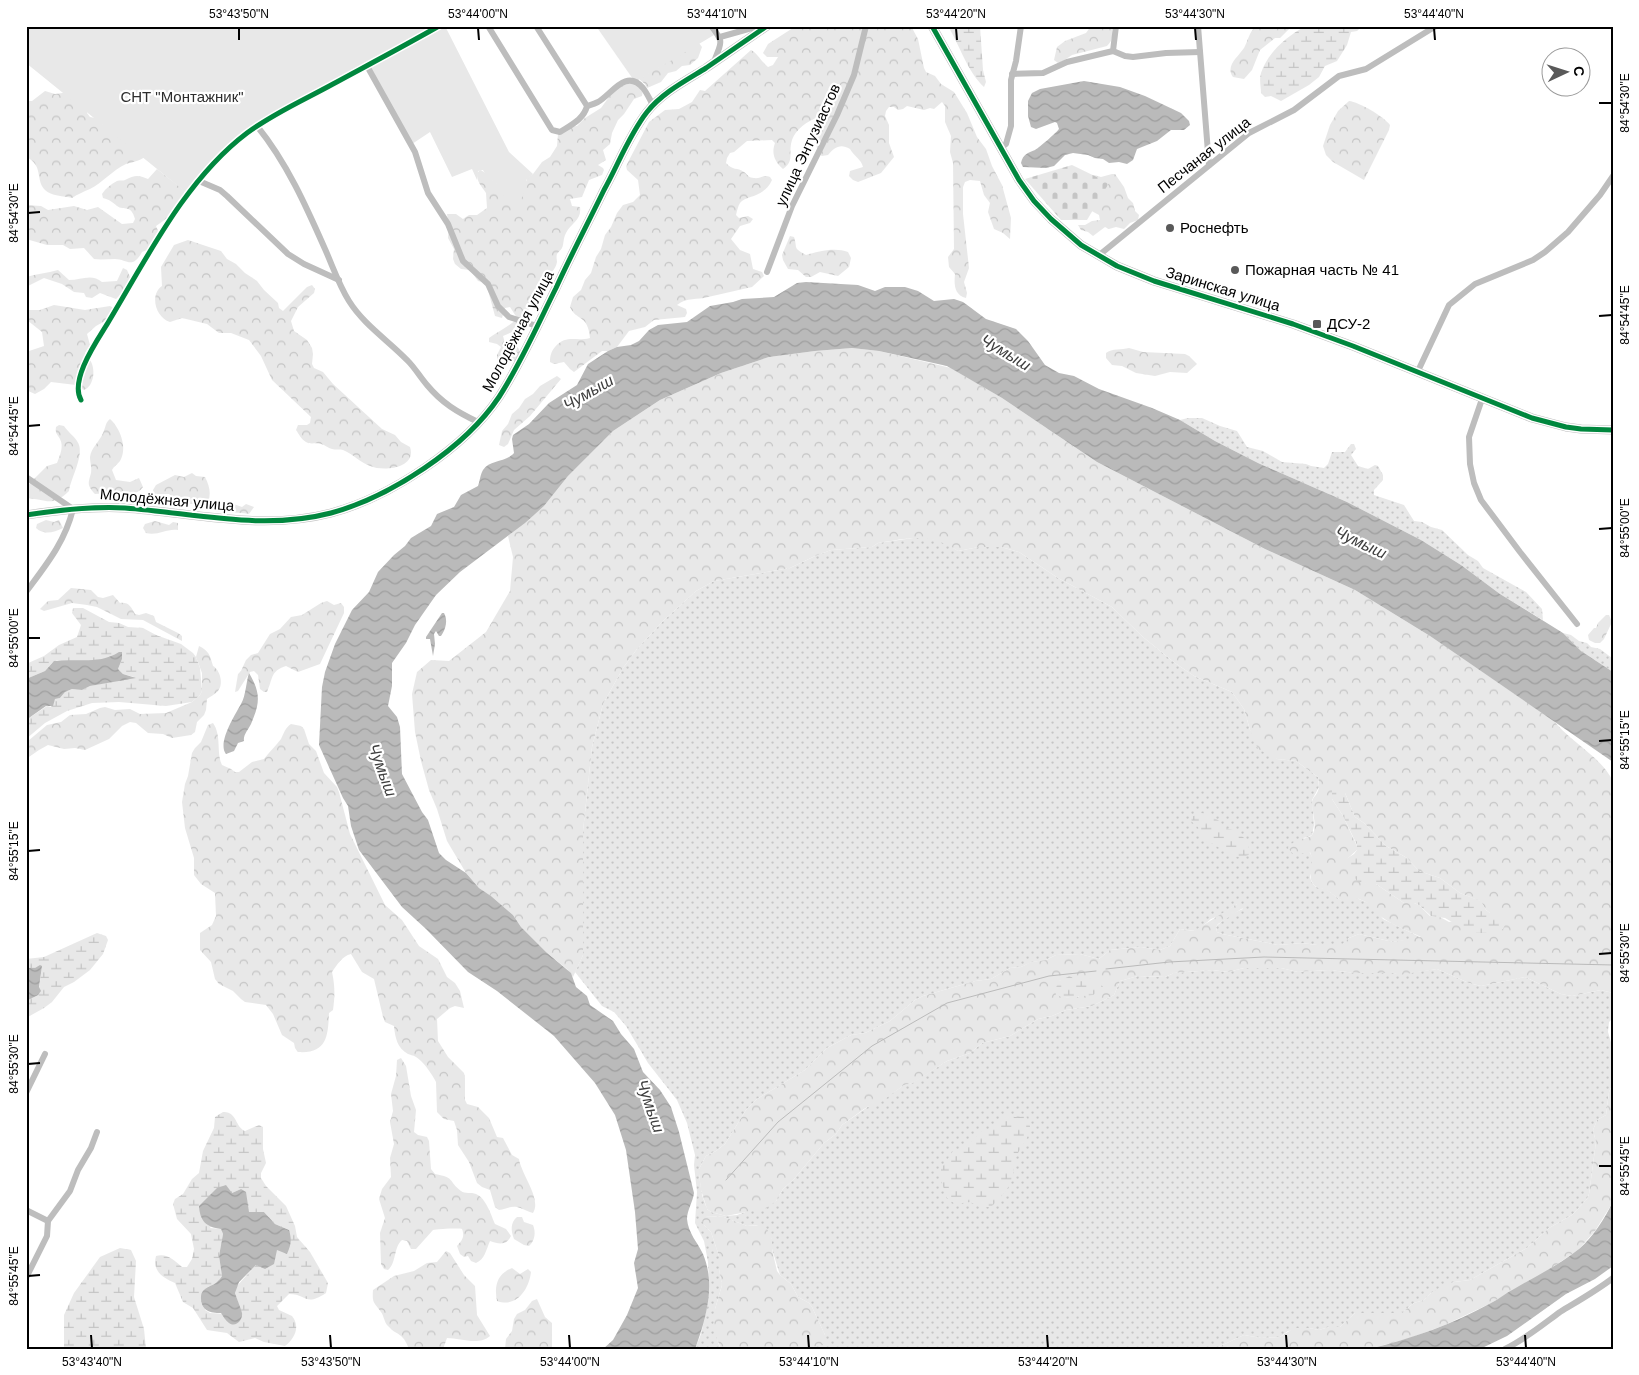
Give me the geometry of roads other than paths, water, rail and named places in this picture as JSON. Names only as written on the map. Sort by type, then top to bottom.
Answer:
[{"type":"street","points":[[81,400],[78,389],[88,357],[165,228],[188,194],[224,153],[247,133],[298,101],[439,26]]},
{"type":"street","points":[[488,26],[552,130],[560,132],[575,123],[585,113],[587,106],[536,26]]},
{"type":"street","points":[[712,26],[720,37],[721,45],[714,62]]},
{"type":"street","points":[[720,37],[757,26]]},
{"type":"street","name":"Молодёжная улица","points":[[26,515],[73,509],[126,508],[260,522],[301,520],[347,508],[387,490],[445,454],[457,444],[499,398],[641,120],[653,105],[668,92],[767,26]]},
{"type":"street","name":"улица Энтузиастов","points":[[767,272],[792,206],[837,115],[854,75],[866,26]]},
{"type":"street","name":"Заринская улица","points":[[932,26],[1019,180],[1034,201],[1051,219],[1081,245],[1098,256],[1154,281],[1292,324],[1418,371],[1532,418],[1566,427],[1613,430]]},
{"type":"street","points":[[1001,148],[1006,144],[1011,126],[1010,96],[1012,74],[1021,26]]},
{"type":"street","points":[[1113,51],[1116,26]]},
{"type":"street","points":[[1198,26],[1209,165]]},
{"type":"street","name":"Песчаная улица","points":[[1098,256],[1248,133],[1294,110],[1339,76],[1366,69],[1436,26]]},
{"type":"street","points":[[1012,74],[1043,74],[1067,62],[1113,51],[1133,57],[1166,53],[1200,52]]},
{"type":"street","points":[[366,66],[415,152],[428,192],[448,224],[463,262],[488,284],[498,306],[509,317],[537,326]]},
{"type":"street","points":[[587,106],[597,103],[613,89],[627,81],[635,82],[642,88],[653,105]]},
{"type":"street","points":[[257,126],[290,175],[349,301],[360,316],[410,362],[439,398],[455,411],[478,422]]},
{"type":"street","points":[[1418,371],[1449,305],[1475,284],[1545,252],[1568,232],[1600,195],[1613,176]]},
{"type":"street","points":[[199,182],[220,190],[288,254],[304,264],[339,280]]},
{"type":"street","points":[[1482,399],[1469,437],[1470,464],[1474,483],[1481,500],[1577,624]]},
{"type":"street","points":[[26,477],[73,509],[59,547],[26,592]]},
{"type":"street","points":[[26,1093],[45,1054]]},
{"type":"street","points":[[26,1278],[47,1236],[48,1221],[70,1191],[97,1132]]},
{"type":"street","points":[[26,1210],[48,1221]]},
{"type":"street","points":[[1505,1349],[1531,1335],[1560,1313],[1589,1296],[1613,1278]]},
{"type":"water","points":[[1084,81],[1120,87],[1145,96],[1181,113],[1189,121],[1190,125],[1184,130],[1171,130],[1157,141],[1137,149],[1133,160],[1127,164],[1119,162],[1109,163],[1103,159],[1073,153],[1065,155],[1054,166],[1046,168],[1023,167],[1021,163],[1024,156],[1035,150],[1059,129],[1055,122],[1036,129],[1031,127],[1028,116],[1028,101],[1032,93],[1040,89]]},
{"type":"water","name":"Чумыш","points":[[797,283],[858,285],[875,291],[885,287],[905,287],[918,291],[934,301],[954,299],[963,302],[986,319],[1016,329],[1028,341],[1045,365],[1059,373],[1074,376],[1099,389],[1180,420],[1258,463],[1347,502],[1421,540],[1461,565],[1500,594],[1563,633],[1581,651],[1613,672],[1613,762],[1430,636],[1355,590],[1265,549],[1097,462],[1002,398],[947,366],[879,351],[852,348],[815,351],[769,357],[721,373],[660,400],[613,431],[568,476],[544,506],[525,523],[460,572],[436,595],[392,663],[392,686],[388,706],[397,717],[400,727],[402,774],[428,820],[439,853],[466,873],[479,888],[513,915],[521,927],[546,952],[571,973],[576,987],[587,996],[590,1005],[613,1021],[634,1049],[643,1072],[660,1090],[671,1107],[694,1193],[687,1216],[688,1224],[703,1254],[709,1278],[708,1302],[703,1326],[695,1349],[603,1349],[613,1340],[627,1315],[638,1288],[634,1263],[638,1249],[635,1212],[626,1150],[615,1115],[595,1083],[554,1036],[497,991],[468,972],[402,907],[359,850],[351,826],[348,806],[319,745],[322,687],[335,644],[352,610],[369,592],[378,572],[411,538],[431,526],[437,514],[454,507],[461,495],[478,486],[482,472],[486,467],[514,453],[513,435],[529,424],[549,403],[577,385],[588,364],[608,351],[639,341],[649,330],[658,325],[687,322],[710,306],[742,299],[774,297]]},
{"type":"water","points":[[442,613],[444,613],[446,624],[441,636],[436,631],[434,634],[433,656],[430,639],[426,639],[426,637]]},
{"type":"water","points":[[122,652],[122,659],[118,669],[123,674],[136,678],[90,686],[82,690],[72,689],[65,692],[60,698],[55,699],[53,706],[46,706],[26,720],[26,679],[45,671],[54,661],[96,660]]},
{"type":"water","points":[[249,673],[256,686],[258,698],[256,710],[244,741],[238,743],[234,751],[226,754],[224,749],[225,736],[243,700]]},
{"type":"water","points":[[40,965],[42,966],[39,987],[41,991],[38,995],[26,1001],[26,968],[35,968]]},
{"type":"water","points":[[226,1185],[232,1193],[241,1189],[246,1192],[249,1212],[264,1212],[275,1224],[289,1230],[291,1240],[287,1254],[277,1250],[274,1264],[265,1269],[256,1265],[239,1282],[235,1293],[242,1316],[239,1322],[234,1325],[228,1322],[221,1313],[210,1312],[205,1309],[201,1299],[203,1291],[217,1282],[222,1276],[219,1256],[223,1234],[221,1229],[211,1227],[202,1219],[199,1206],[217,1188]]},
{"type":"water","points":[[1613,1202],[1613,1266],[1595,1279],[1566,1294],[1507,1336],[1480,1349],[1369,1349],[1416,1336],[1462,1318],[1555,1265],[1579,1249],[1589,1239]]},
{"type":"waterway","points":[[1106,969],[1169,962],[1264,957],[1613,965]]},
{"type":"waterway","points":[[726,1180],[778,1122],[872,1046],[947,1003],[1049,976],[1096,971]]},
{"type":"place","name":"Роснефть","points":[[1170,228]]},
{"type":"place","name":"Пожарная часть № 41","points":[[1235,270]]},
{"type":"place","name":"ДСУ-2","points":[[1317,324]]},
{"type":"park label","name":"СНТ \"Монтажник\"","points":[[182,97]]}]
